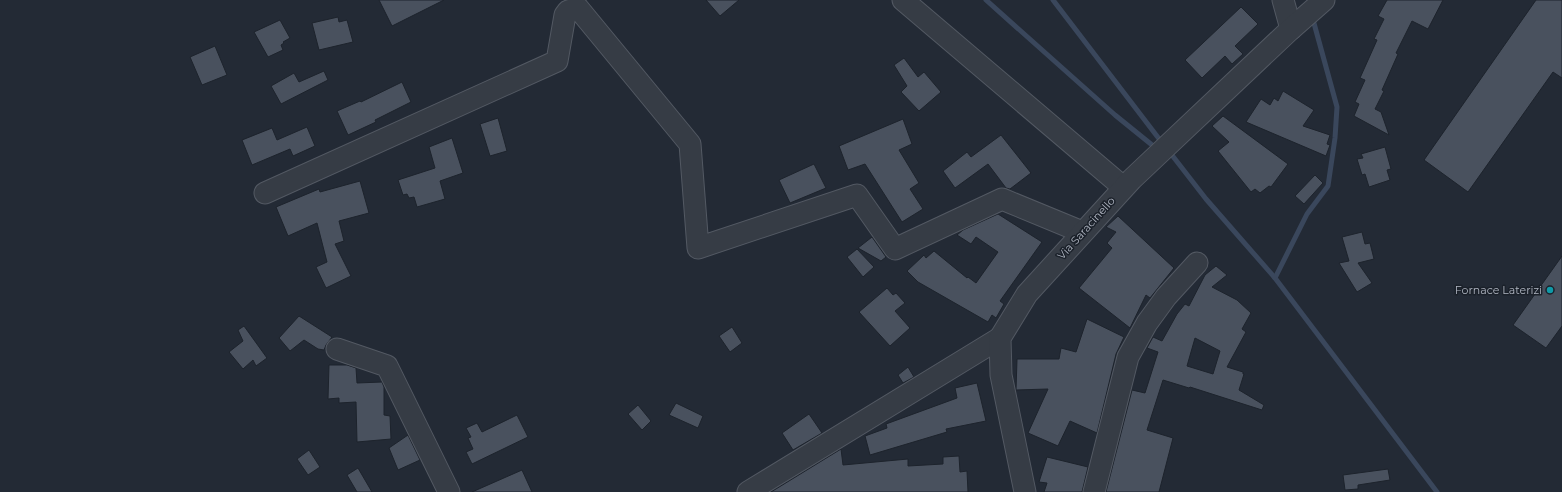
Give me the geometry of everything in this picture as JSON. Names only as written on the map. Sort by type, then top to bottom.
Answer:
[{"type":"street","points":[[903,0],[1128,183]]},
{"type":"street","points":[[1283,0],[1295,26]]},
{"type":"street","name":"Via Saracinello","points":[[1000,338],[1027,294],[1128,183],[1195,118],[1324,0]]},
{"type":"street","points":[[265,193],[557,61],[565,15],[568,11],[578,8],[690,144],[698,248],[857,195],[895,249],[1002,198],[1082,232]]},
{"type":"street","points":[[1094,492],[1128,357],[1147,323],[1161,304],[1198,263]]},
{"type":"street","points":[[748,492],[1000,338],[1001,375],[1019,491]]},
{"type":"street","points":[[337,349],[387,366],[449,492]]},
{"type":"building","points":[[379,0],[444,0],[392,26]]},
{"type":"building","points":[[706,0],[739,0],[720,16]]},
{"type":"building","points":[[1387,0],[1443,0],[1428,29],[1412,21],[1396,53],[1398,54],[1382,90],[1384,91],[1375,109],[1381,112],[1389,135],[1354,116],[1359,104],[1355,102],[1365,80],[1360,78],[1377,40],[1374,39],[1384,19],[1378,16]]},
{"type":"building","points":[[1536,0],[1562,0],[1562,78],[1553,72],[1468,192],[1424,160]]},
{"type":"building","points":[[1241,7],[1258,24],[1235,46],[1243,54],[1232,64],[1225,56],[1202,78],[1185,60]]},
{"type":"building","points":[[338,17],[339,22],[347,20],[353,42],[319,50],[312,23]]},
{"type":"building","points":[[280,20],[290,38],[281,45],[283,50],[268,57],[254,32]]},
{"type":"building","points":[[215,46],[227,75],[202,85],[190,57]]},
{"type":"building","points":[[904,58],[918,77],[924,72],[941,92],[919,111],[901,92],[907,86],[894,65]]},
{"type":"building","points":[[324,71],[328,80],[281,104],[271,86],[294,73],[299,82]]},
{"type":"building","points":[[402,82],[411,102],[375,120],[376,122],[348,135],[337,111],[360,101],[361,102]]},
{"type":"building","points":[[1283,91],[1314,110],[1303,126],[1330,135],[1327,144],[1330,145],[1326,156],[1246,122],[1261,99],[1270,105],[1274,98],[1278,101]]},
{"type":"building","points":[[1223,116],[1288,164],[1271,187],[1269,186],[1260,193],[1255,189],[1251,192],[1218,151],[1229,142],[1212,126]]},
{"type":"building","points":[[498,118],[507,151],[490,156],[480,124]]},
{"type":"building","points":[[903,119],[912,144],[899,150],[919,183],[910,189],[923,209],[902,222],[865,164],[848,170],[839,146]]},
{"type":"building","points":[[307,127],[315,146],[293,156],[290,149],[252,165],[242,140],[272,128],[277,140]]},
{"type":"building","points":[[1001,135],[1031,173],[1010,189],[1006,188],[988,164],[955,188],[943,171],[967,152],[971,157]]},
{"type":"building","points":[[452,138],[463,173],[440,181],[445,199],[417,207],[414,197],[409,198],[407,194],[403,195],[398,180],[435,168],[429,147]]},
{"type":"building","points":[[1385,147],[1391,169],[1387,170],[1390,180],[1369,187],[1365,174],[1362,175],[1357,159],[1363,158],[1361,154]]},
{"type":"building","points":[[814,164],[826,188],[790,203],[779,180]]},
{"type":"building","points":[[1315,175],[1323,183],[1304,204],[1295,196]]},
{"type":"building","points":[[360,181],[369,213],[339,221],[344,241],[335,244],[351,276],[326,288],[316,267],[327,262],[317,223],[288,236],[276,207],[319,189],[320,192]]},
{"type":"building","points":[[998,214],[1042,242],[1000,301],[1004,304],[996,318],[992,315],[988,322],[918,282],[907,271],[924,255],[926,258],[934,251],[967,278],[968,277],[976,283],[998,252],[976,237],[971,244],[957,235],[963,230]]},
{"type":"building","points":[[1118,216],[1174,268],[1150,298],[1146,295],[1130,328],[1079,288],[1112,248],[1107,243],[1116,232],[1106,227]]},
{"type":"building","points":[[1362,232],[1365,244],[1370,243],[1374,259],[1358,263],[1372,283],[1357,292],[1339,263],[1349,261],[1342,237]]},
{"type":"building","points":[[872,237],[886,257],[881,261],[858,248]]},
{"type":"building","points":[[857,249],[874,267],[863,277],[847,257]]},
{"type":"building","name":"Fornace Laterizi","points":[[1562,256],[1562,326],[1546,348],[1513,325]]},
{"type":"building","points":[[1216,266],[1227,275],[1212,287],[1237,300],[1251,313],[1242,329],[1246,332],[1227,367],[1243,372],[1244,374],[1239,390],[1264,405],[1262,410],[1163,380],[1147,430],[1173,438],[1159,492],[1106,492],[1132,390],[1145,393],[1158,352],[1147,348],[1153,337],[1162,341],[1177,314],[1185,304],[1189,306],[1205,275]],"holes":[[[1195,338],[1220,351],[1213,374],[1187,366]]]},
{"type":"building","points":[[887,288],[893,295],[896,293],[905,303],[895,311],[910,328],[890,346],[859,312]]},
{"type":"building","points":[[299,316],[332,337],[324,350],[318,349],[304,340],[290,351],[279,338]]},
{"type":"building","points":[[1087,319],[1124,337],[1116,354],[1097,433],[1070,421],[1058,446],[1028,433],[1048,389],[1016,390],[1017,359],[1059,359],[1061,348],[1076,352]]},
{"type":"building","points":[[244,326],[267,358],[256,366],[253,360],[243,369],[229,352],[243,341],[238,330]]},
{"type":"building","points":[[732,327],[742,343],[730,352],[719,336]]},
{"type":"building","points":[[329,365],[347,365],[356,368],[357,383],[382,382],[384,387],[384,415],[390,416],[391,439],[357,442],[356,402],[339,403],[339,398],[328,399]]},
{"type":"building","points":[[908,367],[914,377],[903,383],[898,375]]},
{"type":"building","points":[[977,383],[986,421],[946,429],[947,432],[870,455],[865,436],[887,428],[886,424],[957,398],[955,388]]},
{"type":"building","points":[[676,403],[703,416],[698,428],[669,415]]},
{"type":"building","points":[[638,405],[651,421],[642,430],[628,414]]},
{"type":"building","points":[[809,414],[822,433],[793,450],[782,433]]},
{"type":"building","points":[[517,415],[528,437],[472,464],[466,452],[473,449],[468,438],[471,437],[466,428],[477,423],[482,432]]},
{"type":"building","points":[[408,435],[420,460],[398,470],[389,448]]},
{"type":"building","points":[[841,449],[843,465],[908,459],[908,466],[943,464],[943,457],[959,456],[960,472],[967,471],[968,492],[771,492]]},
{"type":"building","points":[[309,450],[320,467],[308,475],[297,459]]},
{"type":"building","points":[[1047,457],[1088,467],[1082,492],[1044,492],[1047,483],[1039,482]]},
{"type":"building","points":[[358,468],[372,492],[357,492],[347,475]]},
{"type":"building","points":[[1388,469],[1390,480],[1358,485],[1358,489],[1345,490],[1343,475]]},
{"type":"building","points":[[522,470],[532,492],[472,492]]},
{"type":"waterway","points":[[986,0],[1115,115],[1157,149]]},
{"type":"waterway","points":[[1053,0],[1163,144]]},
{"type":"waterway","points":[[1275,278],[1307,214],[1328,186],[1335,138],[1337,107],[1312,16]]},
{"type":"waterway","points":[[1168,150],[1206,199],[1275,278],[1437,492]]},
{"type":"place","name":"Fornace Laterizi","points":[[1550,290]]}]
